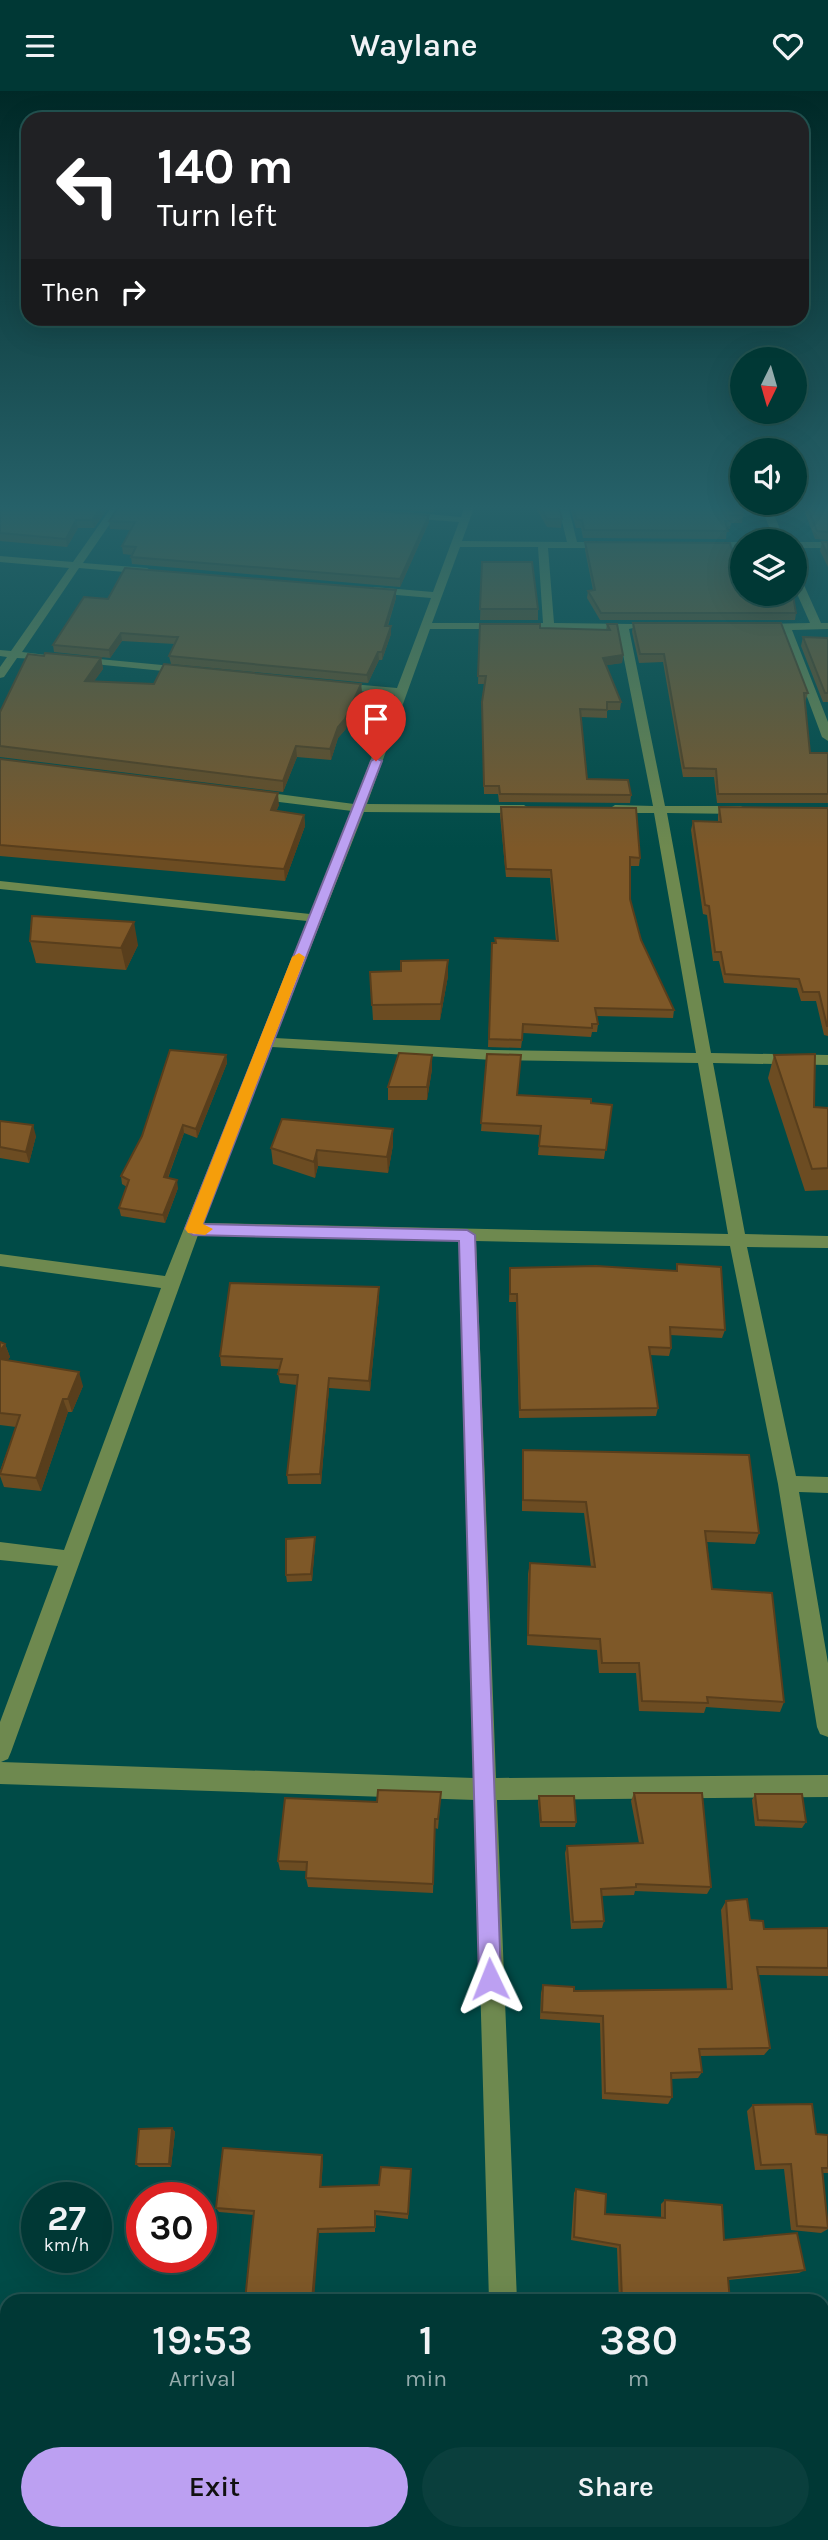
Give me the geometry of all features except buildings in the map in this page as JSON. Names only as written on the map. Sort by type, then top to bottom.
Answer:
[{"type":"street","points":[[0,675],[38,619]]},
{"type":"street","points":[[0,1752],[171,1283],[313,918],[359,808],[428,619]]},
{"type":"street","points":[[548,619],[549,627]]},
{"type":"street","points":[[426,626],[629,627],[703,1058],[788,1484],[828,1727]]},
{"type":"street","points":[[745,627],[822,626]]},
{"type":"street","points":[[786,627],[824,717],[828,737]]},
{"type":"street","points":[[0,653],[194,671]]},
{"type":"street","points":[[333,685],[402,692]]},
{"type":"street","points":[[235,792],[359,808],[537,809]]},
{"type":"street","points":[[606,809],[758,810]]},
{"type":"street","points":[[0,885],[313,918]]},
{"type":"street","points":[[267,1042],[493,1055],[828,1060]]},
{"type":"street","points":[[193,1229],[738,1243],[828,1242]]},
{"type":"street","points":[[467,1235],[503,2294]]},
{"type":"street","points":[[0,1260],[171,1283]]},
{"type":"street","points":[[788,1484],[828,1485]]},
{"type":"street","points":[[0,1551],[71,1559]]},
{"type":"street","points":[[0,1773],[484,1789],[828,1786]]},
{"type":"slow traffic","points":[[205,1229],[193,1229],[299,957]]},
{"type":"route","points":[[376,761],[193,1229],[467,1235],[490,1979]]}]
